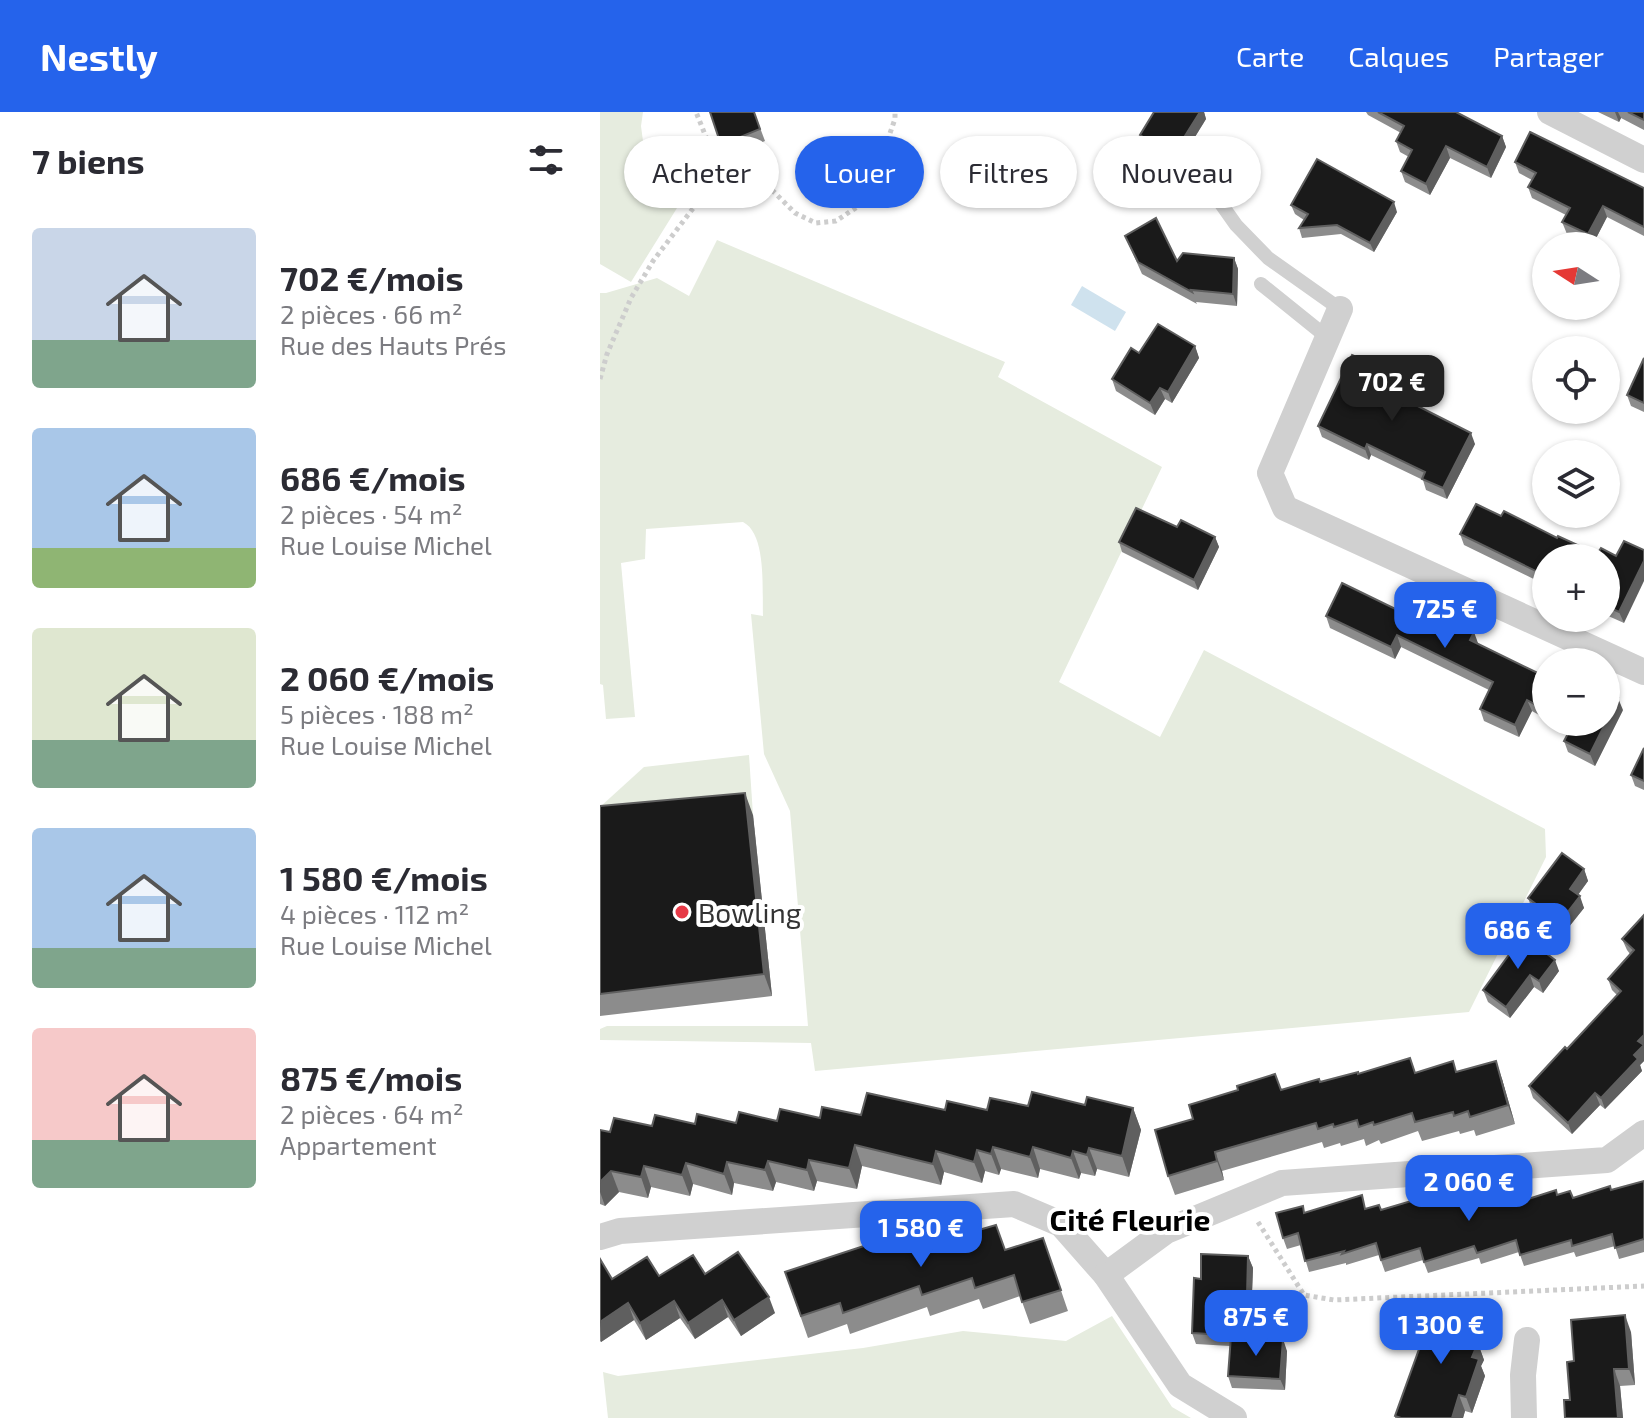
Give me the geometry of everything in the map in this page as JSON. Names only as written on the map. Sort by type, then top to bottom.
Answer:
[{"type":"street","points":[[1550,112],[1644,160]]},
{"type":"street","points":[[1340,309],[1270,473],[1285,508],[1644,672]]},
{"type":"street","points":[[1106,1275],[1166,1231],[1282,1183],[1607,1160],[1644,1133]]},
{"type":"street","points":[[600,1237],[620,1231],[1014,1204],[1061,1224],[1106,1275],[1180,1385],[1234,1418]]},
{"type":"street","points":[[1524,1418],[1523,1375],[1527,1340]]},
{"type":"lane","points":[[1224,208],[1268,258],[1340,309]]},
{"type":"lane","points":[[1261,284],[1328,338]]},
{"type":"path","points":[[696,112],[706,136]]},
{"type":"path","points":[[779,197],[795,213],[816,223],[836,221],[866,201],[895,112]]},
{"type":"path","points":[[600,379],[631,298],[653,261],[693,208]]},
{"type":"path","points":[[1243,1199],[1304,1295],[1334,1300],[1644,1286]]},
{"type":"shaded area","points":[[600,112],[643,112],[642,136],[624,136],[624,208],[677,208],[631,282],[600,264]]},
{"type":"shaded area","points":[[717,240],[1005,362],[998,377],[1162,467],[1059,682],[1160,737],[1204,650],[1545,829],[1546,857],[1469,1012],[815,1071],[811,1043],[600,1040],[600,1029],[607,1026],[808,1026],[790,811],[764,754],[751,614],[763,616],[763,578],[760,550],[751,528],[743,522],[646,529],[645,559],[621,563],[635,717],[606,719],[603,685],[600,684],[600,293],[657,278],[689,296]]},
{"type":"shaded area","points":[[749,755],[753,815],[600,807],[644,767]]},
{"type":"shaded area","points":[[1112,1316],[1172,1407],[1191,1418],[608,1418],[603,1372],[618,1376],[863,1348],[963,1331],[1066,1341]]},
{"type":"water","points":[[1082,286],[1126,312],[1115,331],[1071,305]]},
{"type":"building","points":[[710,112],[754,112],[760,129],[743,136],[718,136]]},
{"type":"building","points":[[1154,112],[1200,112],[1185,136],[1140,135]]},
{"type":"building","points":[[1378,112],[1456,112],[1502,136],[1487,167],[1446,146],[1426,184],[1401,171],[1412,150],[1396,141],[1404,126]]},
{"type":"building","points":[[1628,112],[1644,112],[1644,120]]},
{"type":"building","points":[[1530,132],[1644,188],[1644,227],[1603,206],[1589,232],[1562,222],[1570,208],[1528,187],[1536,173],[1515,162]]},
{"type":"building","points":[[1317,159],[1394,202],[1370,243],[1337,225],[1299,228],[1308,214],[1291,205]]},
{"type":"building","points":[[1156,218],[1177,261],[1183,253],[1234,258],[1233,294],[1192,292],[1138,262],[1125,236]]},
{"type":"building","points":[[1158,324],[1195,346],[1168,392],[1160,388],[1150,403],[1112,379],[1131,348],[1139,353]]},
{"type":"building","points":[[1352,355],[1397,376],[1390,392],[1471,433],[1443,488],[1422,479],[1425,472],[1367,444],[1365,449],[1318,426]]},
{"type":"building","points":[[1644,358],[1644,403],[1627,395]]},
{"type":"building","points":[[1476,504],[1501,516],[1504,511],[1532,528],[1575,544],[1532,544],[1532,569],[1460,534]]},
{"type":"building","points":[[1136,508],[1177,527],[1181,520],[1215,537],[1194,580],[1119,542]]},
{"type":"building","points":[[1624,541],[1644,550],[1644,561],[1620,610],[1620,548]]},
{"type":"building","points":[[1342,583],[1422,622],[1429,610],[1474,632],[1470,640],[1532,670],[1532,703],[1527,700],[1515,725],[1480,709],[1493,682],[1397,635],[1391,647],[1326,616]]},
{"type":"building","points":[[1567,736],[1599,736],[1590,754],[1564,741]]},
{"type":"building","points":[[1644,748],[1644,781],[1631,775]]},
{"type":"building","name":"Bowling","points":[[745,793],[764,974],[600,994],[600,806]]},
{"type":"building","points":[[1562,853],[1584,869],[1570,889],[1580,896],[1560,922],[1528,898]]},
{"type":"building","points":[[1644,915],[1644,1035],[1638,1041],[1644,1045],[1634,1055],[1638,1059],[1601,1098],[1595,1093],[1568,1123],[1529,1086],[1621,991],[1608,979],[1634,950],[1622,939]]},
{"type":"building","points":[[1523,936],[1555,960],[1539,981],[1530,975],[1506,1007],[1483,990]]},
{"type":"building","points":[[1410,1058],[1415,1073],[1453,1061],[1456,1072],[1496,1061],[1508,1105],[1470,1117],[1468,1111],[1454,1116],[1453,1112],[1415,1122],[1412,1113],[1359,1127],[1357,1120],[1318,1129],[1316,1123],[1215,1152],[1217,1161],[1168,1176],[1155,1130],[1193,1119],[1189,1105],[1238,1090],[1237,1086],[1275,1074],[1281,1090],[1319,1079],[1320,1082],[1358,1074]]},
{"type":"building","points":[[1032,1092],[1085,1105],[1087,1097],[1133,1108],[1122,1156],[1089,1148],[1087,1155],[1073,1151],[1071,1158],[1033,1147],[1030,1157],[993,1147],[991,1154],[977,1150],[974,1162],[936,1151],[933,1164],[855,1145],[849,1168],[809,1160],[807,1170],[768,1161],[765,1170],[727,1162],[724,1174],[686,1163],[682,1175],[644,1166],[641,1177],[611,1171],[600,1182],[600,1130],[610,1132],[614,1118],[652,1126],[655,1115],[695,1124],[697,1114],[736,1123],[739,1112],[777,1121],[780,1109],[820,1118],[822,1107],[861,1115],[867,1093],[945,1110],[947,1101],[987,1110],[990,1098],[1028,1106]]},
{"type":"building","points":[[1644,1181],[1644,1239],[1615,1248],[1612,1234],[1572,1246],[1571,1240],[1520,1255],[1516,1240],[1477,1253],[1474,1246],[1424,1262],[1420,1248],[1381,1260],[1376,1243],[1305,1261],[1298,1233],[1283,1238],[1276,1213],[1303,1206],[1304,1213],[1362,1195],[1365,1209],[1379,1205],[1381,1210],[1418,1199],[1420,1206],[1459,1195],[1460,1200],[1474,1197],[1476,1203],[1515,1191],[1519,1202],[1556,1190],[1557,1195],[1570,1191],[1573,1198],[1610,1186],[1611,1190]]},
{"type":"building","points":[[996,1225],[1005,1250],[1043,1238],[1061,1290],[1022,1302],[1014,1275],[975,1288],[972,1278],[922,1295],[919,1286],[843,1313],[840,1303],[801,1316],[785,1272],[876,1242],[878,1246],[915,1233],[917,1239],[955,1227],[958,1236]]},
{"type":"building","points":[[738,1252],[769,1297],[734,1320],[722,1300],[688,1323],[674,1301],[640,1323],[628,1303],[600,1322],[600,1259],[612,1279],[647,1257],[659,1276],[693,1255],[705,1274]]},
{"type":"building","points":[[1201,1254],[1248,1256],[1246,1336],[1192,1333],[1194,1278],[1201,1279]]},
{"type":"building","points":[[1436,1302],[1479,1317],[1471,1341],[1478,1343],[1472,1357],[1479,1359],[1466,1397],[1459,1395],[1452,1418],[1401,1418],[1395,1416]]},
{"type":"building","points":[[1625,1315],[1629,1369],[1614,1369],[1618,1418],[1565,1418],[1564,1400],[1570,1400],[1567,1362],[1574,1361],[1571,1320]]},
{"type":"building","points":[[1231,1336],[1283,1339],[1280,1379],[1228,1376]]},
{"type":"place","name":"Bowling","points":[[682,912]]},
{"type":"district","name":"Cité Fleurie","points":[[1130,1219]]}]
